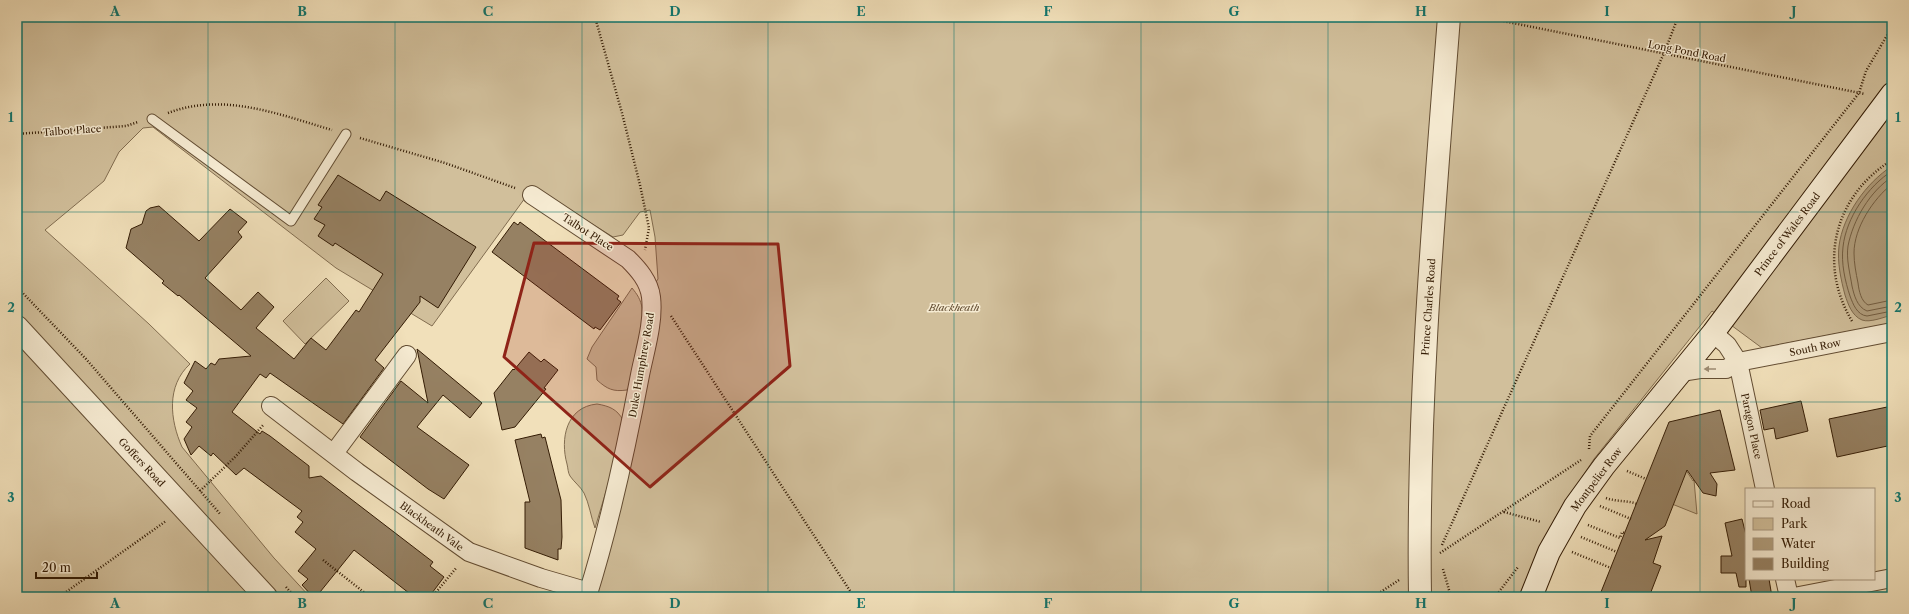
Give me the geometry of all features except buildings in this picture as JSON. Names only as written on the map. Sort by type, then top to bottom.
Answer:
[{"type":"street","name":"Prince Charles Road","points":[[1420,597],[1419,520],[1426,309],[1449,17]]},
{"type":"street","name":"Prince of Wales Road","points":[[1681,372],[1892,94]]},
{"type":"street","name":"Talbot Place","points":[[532,195],[628,259],[641,272]]},
{"type":"street","name":"Duke Humphrey Road","points":[[588,594],[615,492],[650,320],[651,296],[641,272]]},
{"type":"street","name":"Goffers Road","points":[[17,327],[266,597]]},
{"type":"street","points":[[1712,332],[1727,345],[1738,362]]},
{"type":"street","name":"South Row","points":[[1681,372],[1700,369],[1726,369],[1738,362],[1892,332]]},
{"type":"street","points":[[334,453],[407,355]]},
{"type":"street","name":"Paragon Place","points":[[1738,362],[1765,488]]},
{"type":"street","name":"Montpelier Row","points":[[1531,597],[1560,552],[1575,506],[1604,466],[1681,372]]},
{"type":"street","name":"Blackheath Vale","points":[[274,408],[466,550],[534,576],[588,594]]},
{"type":"street","points":[[1794,597],[1867,590],[1892,578]]},
{"type":"street","points":[[1785,580],[1789,597]]},
{"type":"lane","points":[[152,119],[291,221],[346,134]]},
{"type":"path","points":[[595,17],[631,149],[649,228],[641,272]]},
{"type":"path","name":"Long Pond Road","points":[[1483,17],[1866,95]]},
{"type":"path","points":[[1584,458],[1438,554],[1663,54],[1678,17]]},
{"type":"path","points":[[1588,455],[1590,436],[1859,93],[1866,71],[1892,27]]},
{"type":"path","name":"Talbot Place","points":[[17,134],[126,126]]},
{"type":"path","points":[[1855,326],[1844,307],[1839,292],[1834,265],[1834,243],[1841,222],[1857,192],[1868,177],[1892,160]]},
{"type":"path","points":[[17,287],[86,359],[227,520]]},
{"type":"path","points":[[651,296],[666,309],[854,597]]},
{"type":"path","points":[[210,481],[236,456],[274,408]]},
{"type":"path","points":[[1622,469],[1646,479]]},
{"type":"path","points":[[1603,496],[1611,500],[1632,502],[1637,504]]},
{"type":"path","points":[[1597,504],[1631,518]]},
{"type":"path","points":[[1503,511],[1547,524]]},
{"type":"path","points":[[59,597],[169,518]]},
{"type":"path","points":[[1585,523],[1620,538],[1622,532],[1625,533]]},
{"type":"path","points":[[1577,536],[1617,552]]},
{"type":"path","points":[[432,597],[458,566],[466,550]]},
{"type":"path","points":[[1560,552],[1611,568]]},
{"type":"path","points":[[324,560],[370,597]]},
{"type":"path","points":[[1495,597],[1522,563]]},
{"type":"path","points":[[1442,568],[1451,597]]},
{"type":"path","points":[[1373,597],[1404,578]]},
{"type":"path","points":[[285,585],[295,597]]},
{"type":"highlighted area","points":[[534,243],[778,244],[790,366],[650,487],[504,357]]},
{"type":"green space","name":"Blackheath","points":[[17,17],[1892,17],[1892,323],[1762,348],[1712,311],[1594,459],[1555,518],[1520,597],[580,597],[627,414],[646,296],[658,279],[655,237],[650,210],[640,212],[623,235],[613,237],[533,187],[432,326],[336,268],[153,127],[143,128],[119,152],[104,181],[45,230],[149,324],[190,364],[182,373],[177,382],[172,404],[175,426],[182,447],[274,558],[310,597],[17,597]]},
{"type":"green space","points":[[326,278],[349,301],[305,344],[283,321]]},
{"type":"green space","points":[[632,288],[641,302],[642,326],[631,384],[627,390],[618,391],[607,388],[597,380],[596,367],[587,359],[592,347]]},
{"type":"green space","points":[[597,404],[612,409],[618,413],[623,420],[610,478],[595,528],[584,493],[569,473],[564,444],[565,435],[572,418],[578,411],[587,406]]},
{"type":"green space","points":[[1676,455],[1693,481],[1694,480],[1697,514],[1667,502]]},
{"type":"water","points":[[1892,166],[1892,315],[1865,321],[1856,316],[1846,298],[1840,271],[1839,246],[1841,234],[1857,201],[1873,181]]}]
